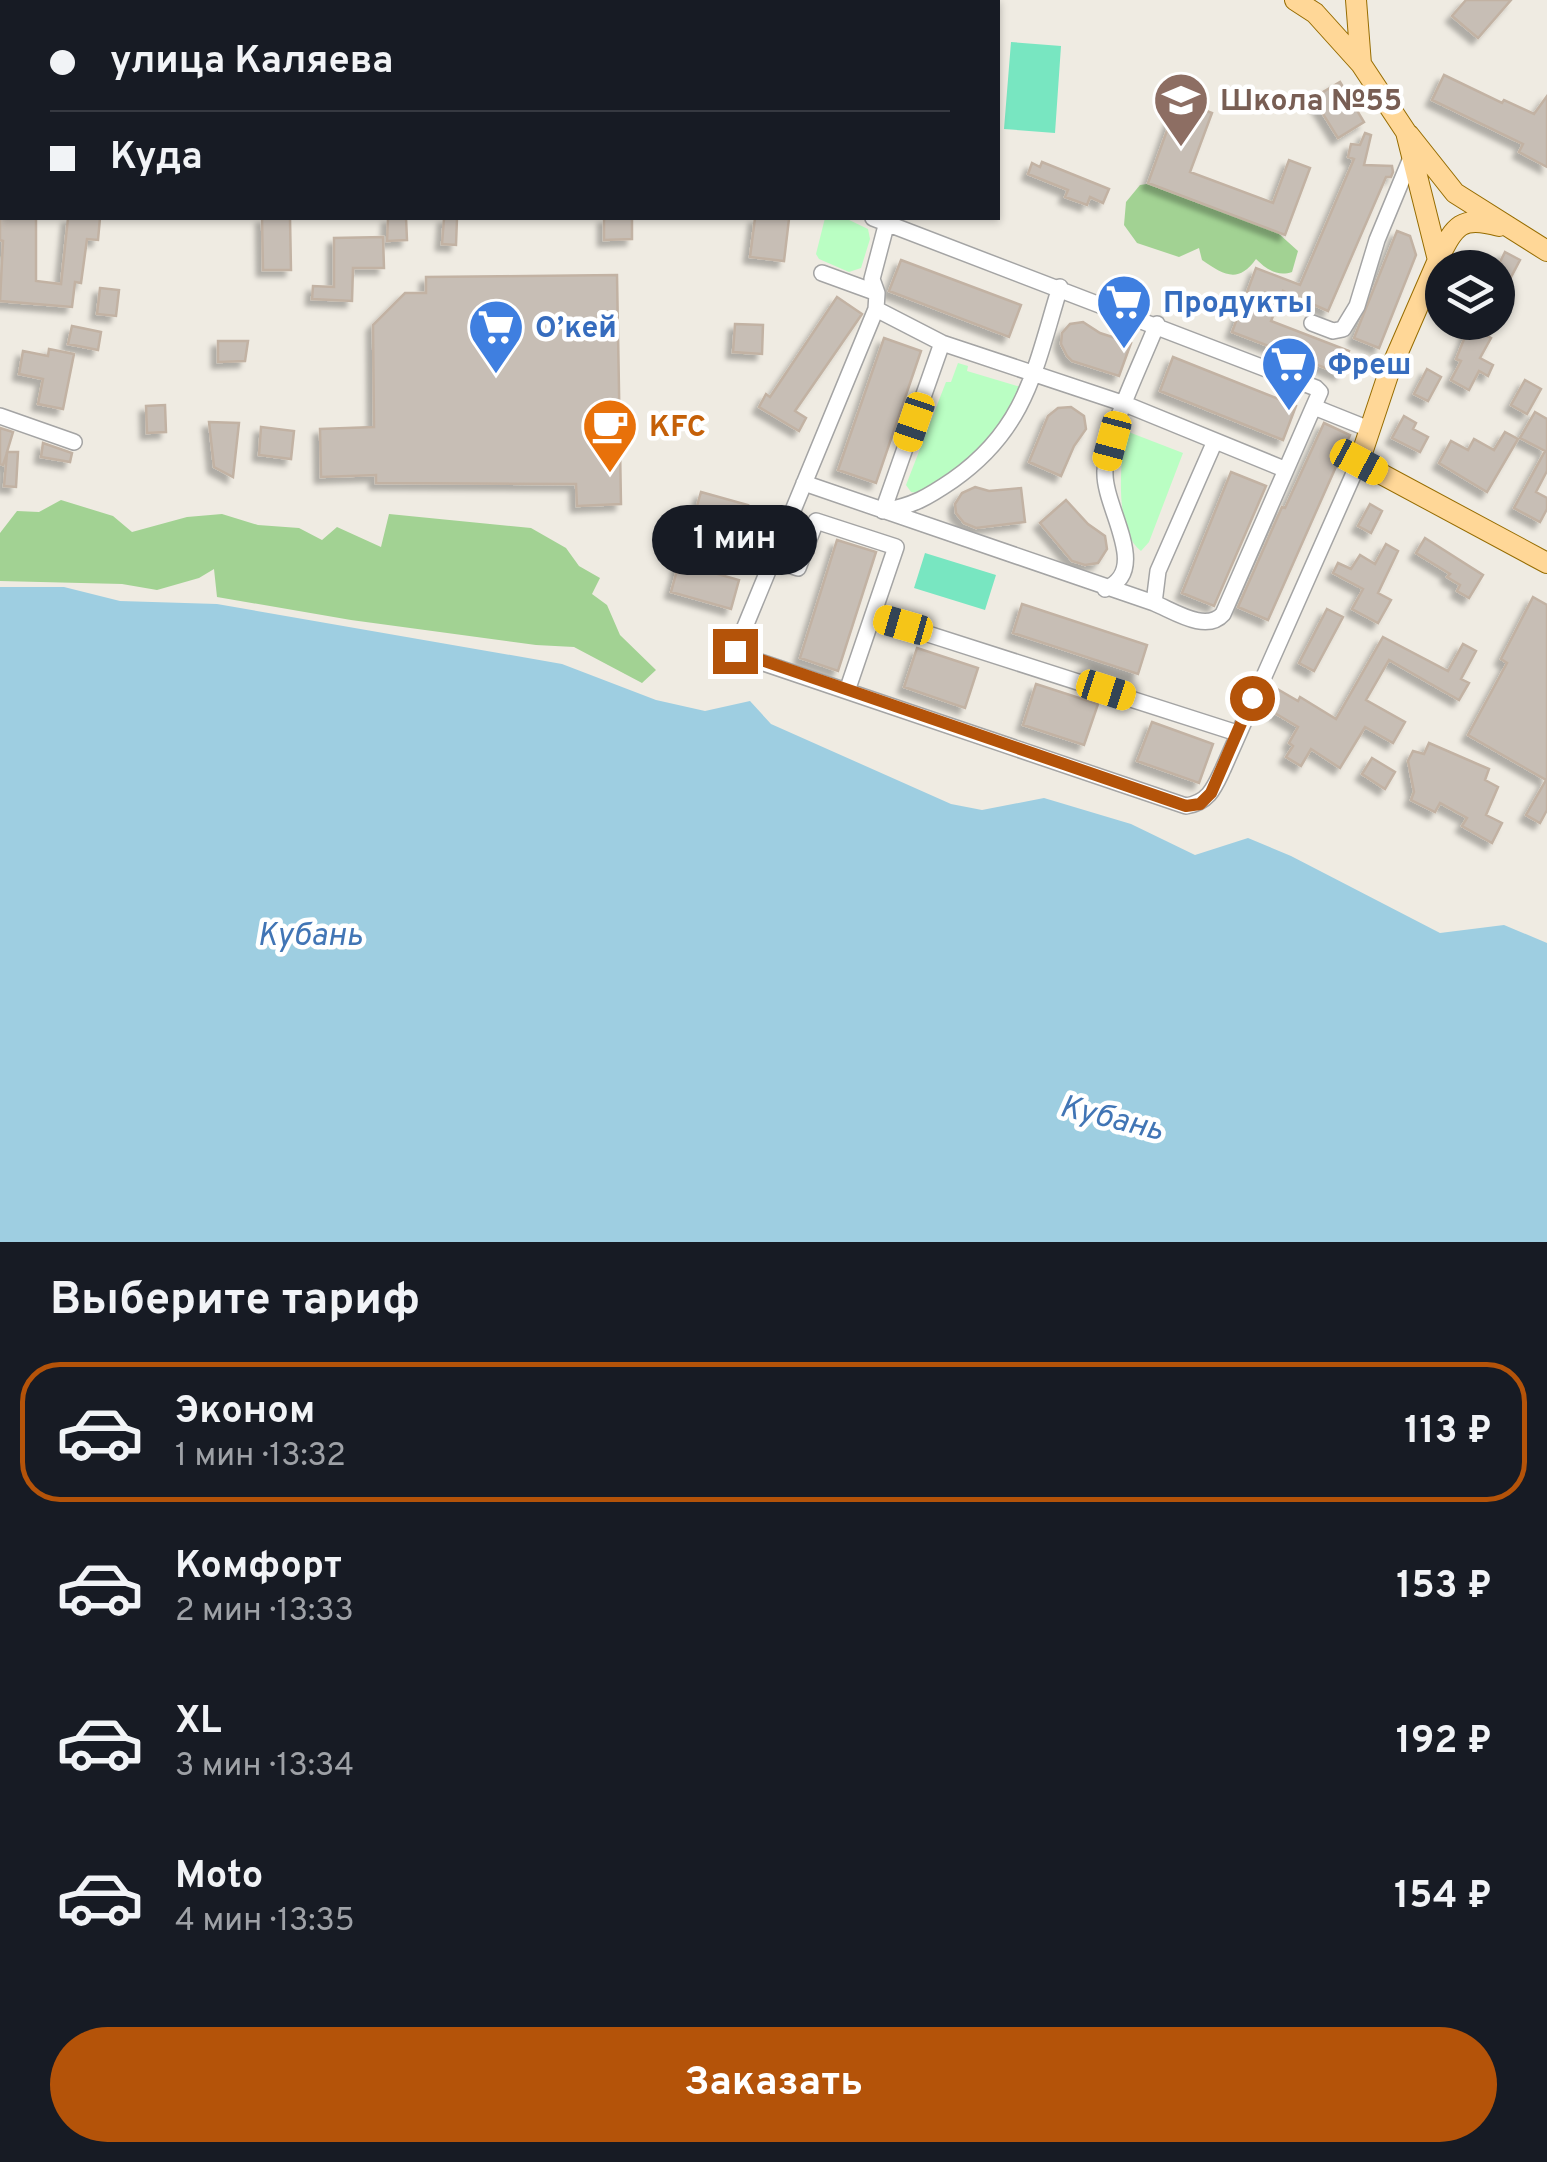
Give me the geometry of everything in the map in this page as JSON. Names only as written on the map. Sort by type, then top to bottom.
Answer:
[{"type":"main road","points":[[1295,0],[1314,13],[1361,64],[1406,132],[1455,193],[1547,251]]},
{"type":"main road","points":[[1356,0],[1361,64]]},
{"type":"main road","points":[[1406,132],[1436,250]]},
{"type":"main road","points":[[1443,250],[1461,224],[1482,221],[1510,230]]},
{"type":"main road","points":[[1425,290],[1388,375],[1359,462],[1547,563]]},
{"type":"street","points":[[1312,324],[1333,331],[1343,329],[1357,306],[1377,240],[1411,158]]},
{"type":"street","points":[[804,483],[1204,623],[1218,620],[1314,408],[1320,392],[1316,388],[880,220],[872,278],[876,301],[735,651],[1186,806],[1200,804],[1211,793],[1359,462]]},
{"type":"street","points":[[822,272],[942,342],[1125,404],[1284,469]]},
{"type":"street","points":[[883,512],[912,506],[932,494],[968,469],[1003,436],[1025,397],[1060,287]]},
{"type":"street","points":[[1105,589],[1116,584],[1127,567],[1128,555],[1108,500],[1105,469],[1125,404],[1157,324]]},
{"type":"street","points":[[883,512],[942,342]]},
{"type":"street","points":[[1314,408],[1369,429]]},
{"type":"street","points":[[0,416],[74,442]]},
{"type":"street","points":[[1154,603],[1158,571],[1215,440]]},
{"type":"street","points":[[932,494],[926,505],[937,530]]},
{"type":"street","points":[[771,559],[798,568],[816,520],[896,547],[847,691]]},
{"type":"street","points":[[874,617],[1237,732]]},
{"type":"green space","points":[[1011,42],[1061,46],[1055,133],[1004,129]]},
{"type":"green space","points":[[1147,184],[1278,233],[1298,251],[1292,272],[1272,271],[1256,259],[1243,272],[1230,274],[1202,260],[1199,248],[1179,257],[1137,243],[1124,225],[1126,202],[1140,185]]},
{"type":"green space","points":[[824,220],[849,220],[868,229],[870,239],[861,268],[849,272],[816,254]]},
{"type":"green space","points":[[958,363],[968,366],[967,371],[1024,388],[978,456],[918,493],[911,492],[906,485],[946,382],[951,382]]},
{"type":"green space","points":[[1126,431],[1183,453],[1149,542],[1141,551],[1126,528],[1123,512],[1121,477]]},
{"type":"green space","points":[[61,500],[113,516],[132,532],[187,517],[222,514],[258,525],[299,528],[322,540],[337,527],[381,547],[389,514],[531,528],[566,548],[579,566],[600,578],[592,594],[607,605],[620,635],[656,670],[642,683],[574,647],[351,620],[217,597],[214,569],[199,578],[157,590],[122,584],[0,581],[0,533],[17,511],[39,512]]},
{"type":"green space","points":[[925,553],[996,575],[985,610],[914,588]]},
{"type":"water","name":"Кубань","points":[[0,587],[64,587],[120,601],[217,604],[562,664],[656,700],[705,711],[750,701],[771,724],[951,804],[982,810],[1044,798],[1131,824],[1195,855],[1248,838],[1440,933],[1504,925],[1547,943],[1547,1242],[0,1242]]},
{"type":"building","points":[[1466,0],[1511,0],[1478,38],[1452,16]]},
{"type":"building","points":[[1444,75],[1534,114],[1547,96],[1547,167],[1519,152],[1523,144],[1432,100]]},
{"type":"building","points":[[1340,82],[1364,122],[1338,138],[1313,98]]},
{"type":"building","points":[[1178,100],[1212,113],[1190,172],[1273,203],[1289,160],[1310,168],[1285,235],[1148,183]]},
{"type":"building","points":[[1365,133],[1371,135],[1364,165],[1392,166],[1393,172],[1386,177],[1328,311],[1283,291],[1271,321],[1349,351],[1341,374],[1232,332],[1256,268],[1300,285],[1354,159],[1348,157],[1351,144],[1360,145]]},
{"type":"building","points":[[1042,162],[1109,189],[1103,203],[1090,197],[1087,205],[1065,197],[1068,190],[1028,174],[1032,163],[1040,167]]},
{"type":"building","points":[[0,220],[36,220],[36,281],[61,284],[68,220],[100,220],[98,240],[87,239],[81,283],[75,282],[72,307],[0,301]]},
{"type":"building","points":[[262,220],[290,220],[291,270],[263,270]]},
{"type":"building","points":[[388,220],[406,220],[407,240],[387,241]]},
{"type":"building","points":[[444,220],[457,220],[456,245],[442,244]]},
{"type":"building","points":[[604,220],[632,220],[632,239],[604,240]]},
{"type":"building","points":[[755,220],[789,220],[784,261],[750,257]]},
{"type":"building","points":[[1397,231],[1410,236],[1416,255],[1379,348],[1354,338]]},
{"type":"building","points":[[383,237],[384,268],[353,268],[352,301],[312,299],[313,286],[334,287],[334,238]]},
{"type":"building","points":[[901,260],[1021,305],[1009,337],[889,291]]},
{"type":"building","name":"О’кей","points":[[617,275],[621,504],[577,506],[576,484],[376,483],[376,475],[321,477],[320,429],[374,427],[373,325],[405,293],[426,293],[426,277]]},
{"type":"building","points":[[100,288],[119,290],[116,316],[97,314]]},
{"type":"building","points":[[837,297],[862,314],[795,411],[806,418],[799,431],[759,407],[766,394],[770,397]]},
{"type":"building","points":[[1083,322],[1100,333],[1131,343],[1119,376],[1067,356],[1061,344],[1062,333],[1070,324]]},
{"type":"building","points":[[735,324],[763,325],[762,354],[733,352]]},
{"type":"building","points":[[72,326],[101,332],[98,350],[68,344]]},
{"type":"building","points":[[884,338],[921,351],[876,483],[838,470]]},
{"type":"building","points":[[1464,340],[1490,340],[1480,358],[1493,365],[1488,376],[1479,371],[1469,390],[1451,380],[1461,361],[1456,359]]},
{"type":"building","points":[[218,341],[248,341],[245,361],[218,362]]},
{"type":"building","points":[[49,349],[74,354],[63,409],[38,404],[43,379],[19,374],[23,351],[48,356]]},
{"type":"building","points":[[1173,357],[1296,406],[1283,440],[1160,391]]},
{"type":"building","points":[[1427,369],[1441,377],[1428,401],[1414,394]]},
{"type":"building","points":[[1525,380],[1541,389],[1527,414],[1511,405]]},
{"type":"building","points":[[165,405],[166,432],[147,433],[146,406]]},
{"type":"building","points":[[1071,407],[1084,416],[1086,429],[1061,476],[1029,462],[1048,416],[1058,408]]},
{"type":"building","points":[[1535,412],[1547,419],[1547,471],[1536,492],[1547,498],[1547,509],[1540,522],[1514,508],[1545,451],[1520,438]]},
{"type":"building","points":[[1404,416],[1416,423],[1413,429],[1428,437],[1420,452],[1392,438]]},
{"type":"building","points":[[209,422],[239,423],[233,477],[214,467]]},
{"type":"building","points":[[1324,423],[1350,435],[1268,620],[1238,607]]},
{"type":"building","points":[[261,427],[294,431],[291,459],[259,455]]},
{"type":"building","points":[[0,428],[13,432],[7,452],[18,452],[16,487],[4,486],[7,453],[3,465],[0,464]]},
{"type":"building","points":[[1505,432],[1518,439],[1487,492],[1439,463],[1451,441],[1468,450],[1474,439],[1494,450]]},
{"type":"building","points":[[43,443],[72,453],[70,462],[41,457]]},
{"type":"building","points":[[1231,472],[1266,486],[1214,606],[1182,593]]},
{"type":"building","points":[[975,487],[989,491],[1021,488],[1025,522],[976,528],[964,523],[955,504],[962,493]]},
{"type":"building","points":[[701,492],[748,505],[737,541],[707,532],[705,539],[689,534]]},
{"type":"building","points":[[1066,500],[1105,536],[1107,549],[1098,563],[1072,561],[1040,523]]},
{"type":"building","points":[[1370,504],[1382,511],[1371,533],[1358,526]]},
{"type":"building","points":[[1425,538],[1483,575],[1469,598],[1457,591],[1460,585],[1447,577],[1450,574],[1416,553]]},
{"type":"building","points":[[837,540],[876,552],[838,671],[800,658]]},
{"type":"building","points":[[1386,544],[1398,551],[1378,593],[1391,600],[1378,623],[1352,609],[1363,589],[1333,573],[1338,563],[1351,569],[1360,555],[1375,564]]},
{"type":"building","points":[[679,563],[739,580],[731,609],[671,592]]},
{"type":"building","points":[[1533,597],[1547,605],[1547,810],[1540,823],[1526,815],[1546,780],[1468,735],[1507,663],[1501,659]]},
{"type":"building","points":[[1022,604],[1147,645],[1138,674],[1013,633]]},
{"type":"building","points":[[1327,609],[1343,617],[1314,671],[1299,663]]},
{"type":"building","points":[[1383,637],[1448,671],[1463,644],[1476,651],[1461,679],[1469,683],[1459,700],[1389,660],[1366,700],[1405,722],[1393,743],[1365,727],[1340,768],[1311,749],[1301,766],[1286,757],[1298,727],[1263,706],[1272,686],[1298,701],[1300,697],[1336,719]]},
{"type":"building","points":[[917,648],[978,668],[965,708],[904,687]]},
{"type":"building","points":[[1036,684],[1098,704],[1084,745],[1023,725]]},
{"type":"building","points":[[1152,722],[1213,744],[1199,783],[1137,761]]},
{"type":"building","points":[[1429,743],[1489,769],[1485,780],[1498,787],[1486,815],[1502,823],[1492,843],[1462,826],[1467,818],[1440,803],[1435,812],[1411,800],[1414,792],[1408,761],[1413,751],[1424,754]]},
{"type":"building","points":[[1372,758],[1395,772],[1385,789],[1362,774]]},
{"type":"place","name":"Школа №55","points":[[1181,149]]},
{"type":"place","name":"Продукты","points":[[1124,351]]},
{"type":"place","name":"О’кей","points":[[496,376]]},
{"type":"place","name":"Фреш","points":[[1289,413]]},
{"type":"place","name":"KFC","points":[[610,475]]},
{"type":"route","points":[[735,651],[1186,806],[1200,804],[1211,793],[1252,698]]}]
